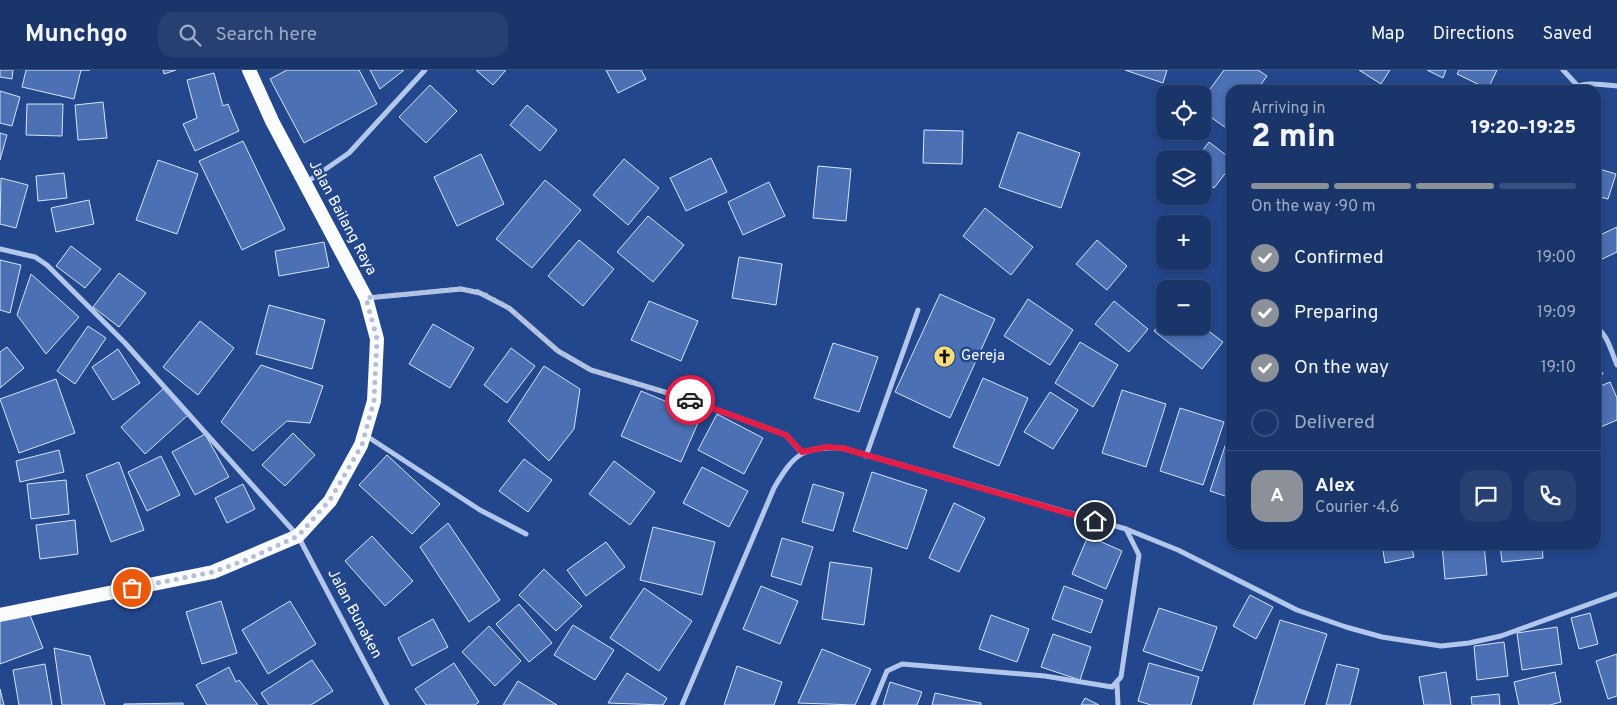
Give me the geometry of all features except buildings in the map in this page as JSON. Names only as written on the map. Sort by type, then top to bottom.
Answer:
[{"type":"highway","name":"Jalan Bailang Raya","points":[[0,615],[213,572],[298,536],[330,500],[362,445],[374,401],[377,339],[366,298],[272,121],[249,70]]},
{"type":"street","points":[[305,183],[349,153],[426,70]]},
{"type":"street","points":[[1563,70],[1577,85],[1592,83],[1617,86]]},
{"type":"street","name":"Jalan Bunaken","points":[[0,249],[26,254],[47,264],[125,343],[298,536],[387,705]]},
{"type":"street","points":[[366,298],[461,289],[480,292],[509,308],[558,351],[591,370],[668,393],[758,424],[786,435],[802,452]]},
{"type":"street","points":[[866,456],[918,310]]},
{"type":"street","points":[[1601,331],[1617,365]]},
{"type":"street","points":[[364,435],[480,510],[526,534]]},
{"type":"street","points":[[682,705],[774,488],[802,452],[826,447],[842,448],[1126,529],[1178,550],[1297,610],[1346,628],[1420,643],[1441,646],[1501,636],[1617,594]]},
{"type":"street","points":[[874,705],[887,671],[902,664],[1045,676],[1112,687],[1117,684],[1121,678],[1139,555],[1126,529]]},
{"type":"street","points":[[1117,684],[1118,705]]},
{"type":"way so far","points":[[132,588],[190,578],[246,560],[298,536],[330,500],[362,445],[374,401],[377,339],[366,298],[461,289],[480,292],[509,308],[558,351],[591,370],[690,400]]},
{"type":"place","name":"Gereja","points":[[945,356]]},
{"type":"route","points":[[690,400],[786,435],[802,452],[826,447],[842,448],[1095,521]]}]
